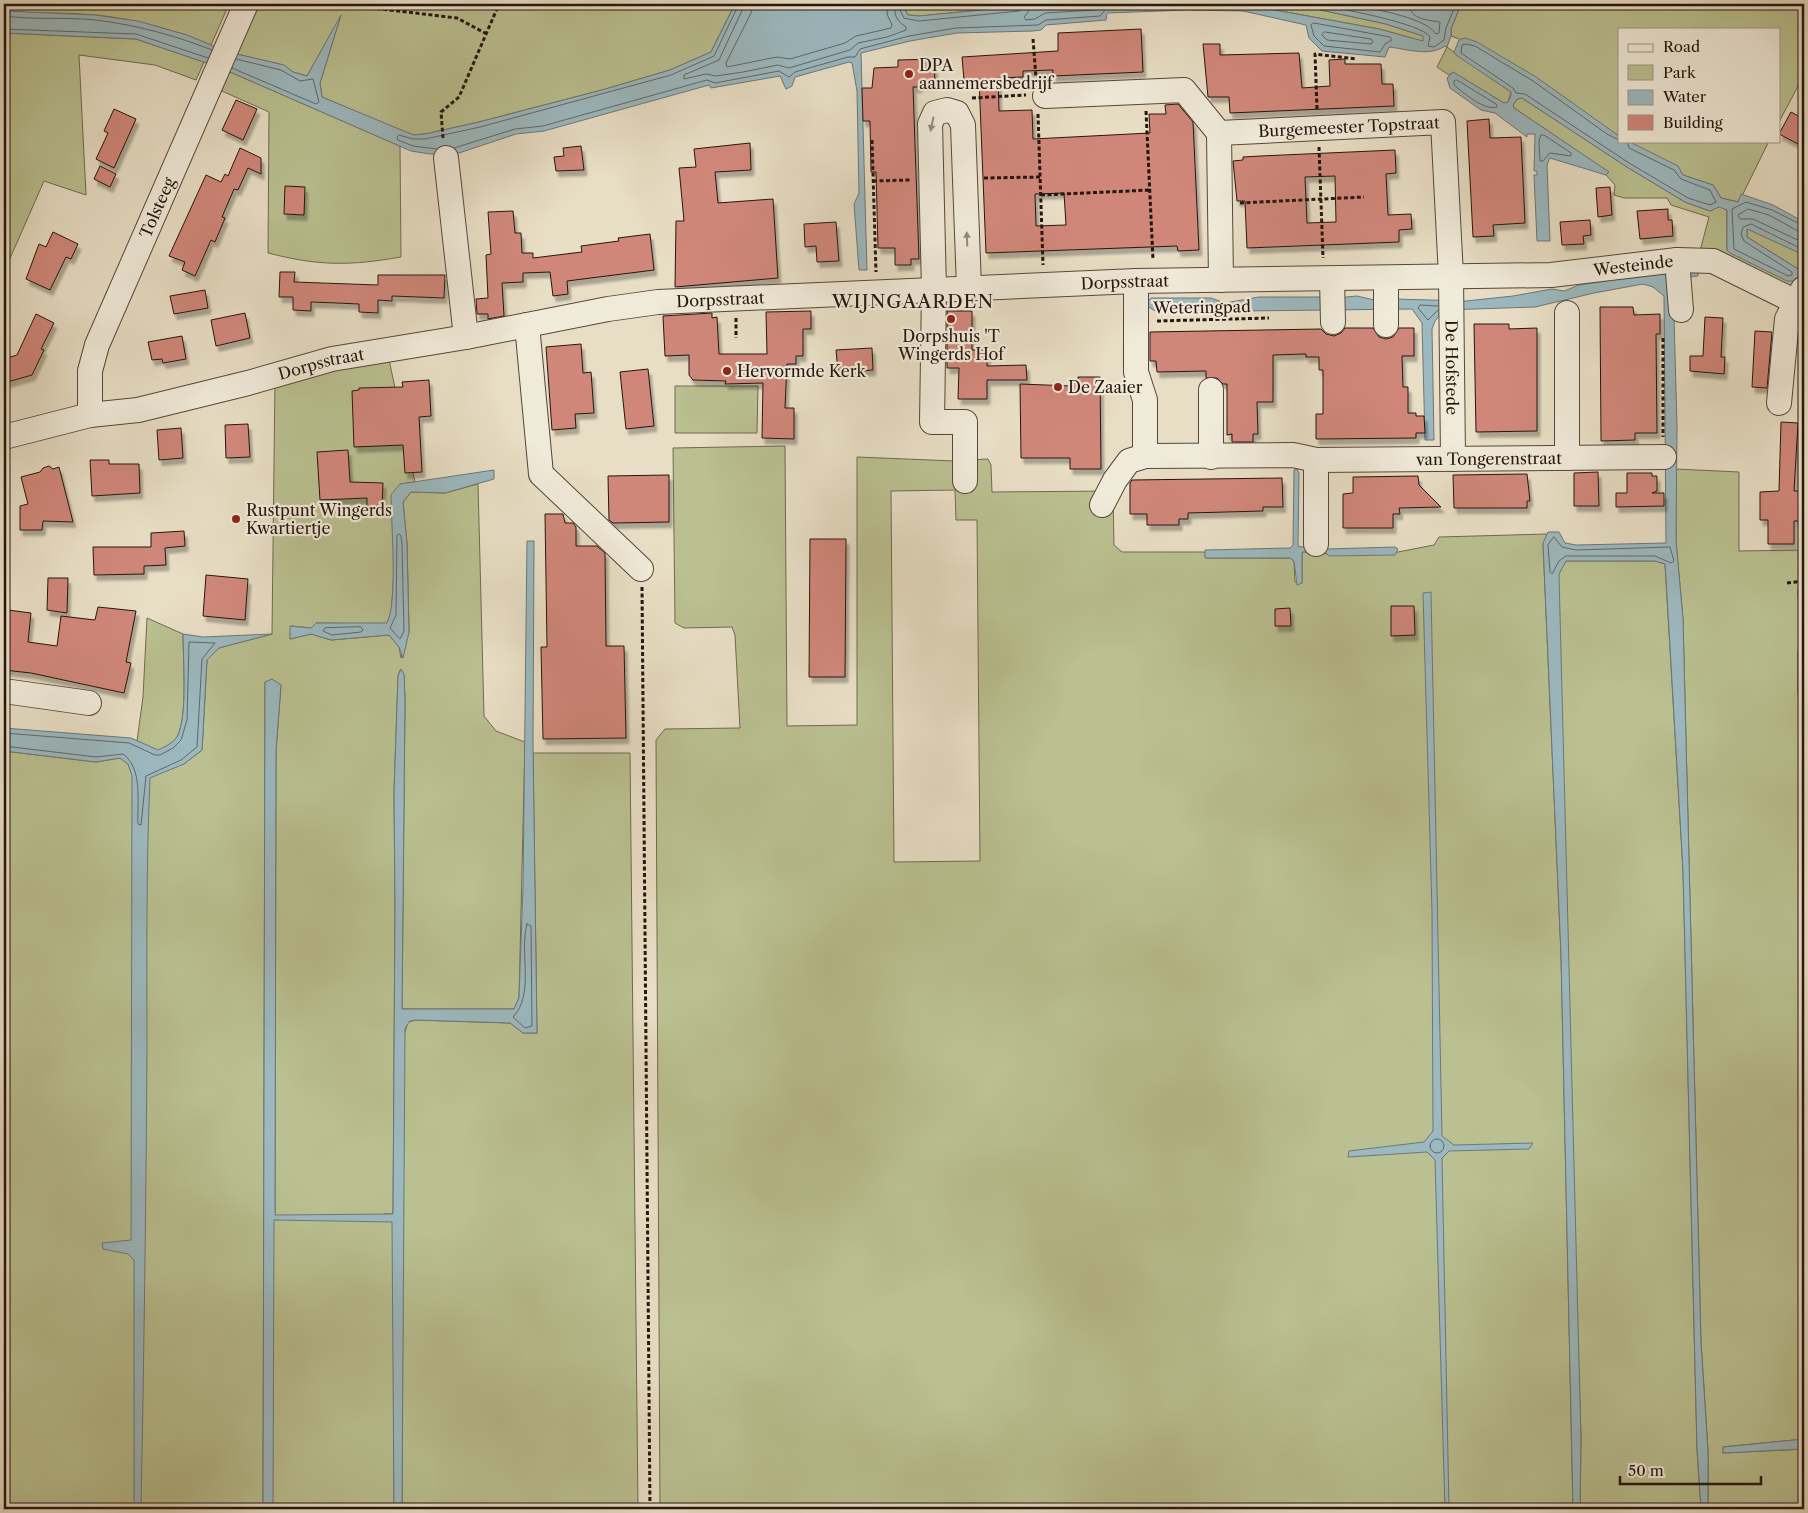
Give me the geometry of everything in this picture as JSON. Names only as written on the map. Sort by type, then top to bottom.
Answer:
[{"type":"street","name":"Tolsteeg","points":[[90,415],[90,370],[97,345],[219,70],[246,4]]},
{"type":"street","points":[[1041,95],[1184,90],[1219,133],[1221,280]]},
{"type":"street","points":[[965,481],[965,422],[932,422],[934,290],[930,124],[935,113],[947,110],[957,113],[963,125],[969,288]]},
{"type":"street","name":"Burgemeester Topstraat","points":[[1219,133],[1443,122],[1452,297]]},
{"type":"street","points":[[446,158],[466,337]]},
{"type":"street","name":"Westeinde","points":[[1452,297],[1566,274],[1678,270],[1714,262],[1802,298]]},
{"type":"street","points":[[1678,270],[1680,310]]},
{"type":"street","name":"Dorpsstraat","points":[[4,437],[90,415],[138,410],[248,383],[332,359],[466,337],[608,309],[658,302],[1145,281],[1221,280],[1333,303],[1386,304],[1452,297]]},
{"type":"street","points":[[1102,505],[1115,480],[1129,461],[1146,456],[1145,400],[1136,372],[1136,321],[1145,281]]},
{"type":"street","name":"De Hofstede","points":[[1452,297],[1453,458]]},
{"type":"street","points":[[1779,403],[1787,319],[1802,298]]},
{"type":"street","points":[[1567,313],[1567,458]]},
{"type":"street","points":[[527,325],[541,474],[642,568]]},
{"type":"street","points":[[1211,390],[1211,457]]},
{"type":"street","name":"van Tongerenstraat","points":[[1146,456],[1293,455],[1316,460],[1664,457]]},
{"type":"street","points":[[1316,460],[1316,544]]},
{"type":"street","points":[[4,691],[89,703]]},
{"type":"path","points":[[338,4],[457,18],[485,33]]},
{"type":"path","points":[[440,126],[441,112],[459,97],[499,4]]},
{"type":"path","points":[[1033,39],[1041,95],[1041,195],[1044,285]]},
{"type":"path","points":[[1145,281],[1150,190],[1146,92]]},
{"type":"path","points":[[947,110],[966,99],[1041,95]]},
{"type":"path","points":[[872,140],[876,293]]},
{"type":"path","points":[[965,179],[1041,177]]},
{"type":"path","points":[[873,181],[931,179]]},
{"type":"path","points":[[1041,195],[1150,190]]},
{"type":"path","points":[[1220,204],[1364,197]]},
{"type":"path","name":"Weteringpad","points":[[1136,321],[1269,318]]},
{"type":"path","points":[[1663,338],[1664,457]]},
{"type":"path","points":[[642,568],[650,1509]]},
{"type":"path","points":[[1787,583],[1804,581]]},
{"type":"green space","points":[[4,4],[229,4],[211,45],[169,30],[126,19],[85,14],[4,11]]},
{"type":"green space","points":[[249,4],[735,4],[711,52],[670,70],[479,122],[414,135],[322,97],[320,83],[340,18],[307,76],[293,72],[283,65],[228,52]]},
{"type":"green space","points":[[912,4],[1043,4],[919,16],[908,15],[905,9]]},
{"type":"green space","points":[[1242,4],[1293,4],[1386,24],[1423,36],[1425,39],[1422,41],[1379,29]]},
{"type":"green space","points":[[1461,4],[1804,4],[1804,75],[1780,120],[1780,28],[1618,28],[1618,135],[1462,40],[1451,36],[1451,29]]},
{"type":"green space","points":[[4,33],[136,39],[204,62],[196,80],[155,65],[79,55],[86,195],[44,181],[4,272]]},
{"type":"green space","points":[[1447,47],[1511,92],[1508,102],[1504,103],[1453,72],[1449,75],[1437,67]]},
{"type":"green space","points":[[221,68],[400,146],[401,257],[365,262],[334,263],[303,260],[268,253],[269,112],[213,87]]},
{"type":"green space","points":[[1522,98],[1627,167],[1685,202],[1710,211],[1719,206],[1727,210],[1727,250],[1798,269],[1747,237],[1747,229],[1749,229],[1804,255],[1804,295],[1700,251],[1709,217],[1671,205],[1667,198],[1624,198],[1614,195],[1615,185],[1606,175],[1608,172],[1514,108],[1513,105],[1517,99]]},
{"type":"green space","points":[[1630,142],[1769,142],[1739,202],[1721,198],[1713,185],[1683,175]]},
{"type":"green space","points":[[388,355],[415,482],[400,484],[391,615],[386,624],[316,623],[311,628],[291,626],[290,639],[311,634],[331,640],[389,635],[399,647],[401,658],[409,632],[407,544],[403,502],[411,492],[445,493],[478,484],[484,716],[496,731],[525,742],[519,998],[514,1009],[402,1009],[405,700],[404,675],[400,670],[398,676],[394,792],[393,1214],[384,1214],[394,1215],[394,1509],[270,1509],[270,1214],[275,1213],[276,751],[281,685],[272,680],[265,682],[263,1509],[4,1509],[4,751],[96,762],[120,758],[128,764],[184,764],[202,750],[207,660],[219,648],[272,634],[275,379]]},
{"type":"green space","points":[[675,386],[758,386],[757,433],[675,433]]},
{"type":"green space","points":[[785,446],[787,726],[857,725],[857,457],[955,461],[988,459],[991,465],[992,492],[1113,491],[1114,545],[1122,552],[1205,552],[1206,558],[1290,558],[1294,561],[1295,582],[1302,583],[1302,552],[1325,552],[1326,554],[1398,552],[1434,545],[1439,537],[1548,534],[1543,544],[1561,955],[1573,1509],[660,1509],[656,740],[665,729],[740,728],[735,635],[732,627],[684,628],[675,623],[673,448]],"holes":[[[955,490],[956,520],[977,520],[980,861],[894,862],[891,491]]]},
{"type":"green space","points":[[1676,469],[1739,472],[1739,551],[1804,550],[1804,589],[1798,590],[1800,633],[1798,690],[1804,783],[1804,1439],[1723,1447],[1723,1453],[1804,1449],[1804,1509],[1708,1509],[1708,1451],[1701,1342],[1683,619],[1676,542]]},
{"type":"green space","points":[[1552,549],[1559,572],[1566,561],[1655,561],[1665,564],[1683,870],[1697,1449],[1701,1509],[1580,1509],[1581,1439]]},
{"type":"green space","points":[[147,618],[183,634],[183,716],[177,737],[158,751],[137,741],[143,697]]},
{"type":"green space","points":[[533,753],[630,753],[638,1509],[402,1509],[404,1035],[408,1022],[416,1020],[510,1023],[523,1033],[537,1033]]},
{"type":"water","points":[[735,4],[917,4],[905,10],[908,15],[919,16],[1043,4],[1242,4],[1379,29],[1423,41],[1423,36],[1386,24],[1293,4],[1411,4],[1439,9],[1444,4],[1461,4],[1451,29],[1451,36],[1447,47],[1425,52],[1389,47],[1385,57],[1322,51],[1309,38],[1306,25],[1243,11],[1188,10],[1107,13],[1106,20],[1046,25],[1041,30],[1033,31],[957,33],[910,41],[861,53],[867,270],[859,270],[854,204],[859,193],[857,91],[852,63],[849,62],[795,77],[792,86],[786,89],[780,76],[711,88],[709,85],[544,131],[516,134],[459,153],[430,154],[411,151],[221,68],[136,39],[4,33],[4,11],[95,15],[138,21],[187,35],[228,52],[284,65],[293,72],[307,76],[341,15],[320,83],[322,97],[414,135],[479,122],[670,70],[711,52]]},
{"type":"water","points":[[1465,38],[1477,42],[1536,77],[1618,135],[1618,142],[1630,142],[1678,166],[1683,175],[1713,185],[1721,198],[1738,202],[1741,194],[1773,205],[1804,222],[1804,255],[1747,229],[1747,237],[1798,269],[1800,272],[1796,281],[1787,281],[1727,250],[1727,210],[1719,207],[1710,211],[1685,202],[1627,167],[1522,98],[1517,99],[1513,105],[1514,108],[1609,172],[1606,175],[1550,158],[1547,165],[1550,241],[1537,241],[1534,175],[1537,175],[1537,171],[1534,171],[1535,134],[1527,134],[1527,137],[1495,113],[1481,110],[1450,88],[1447,78],[1453,72],[1504,103],[1508,102],[1511,96],[1511,92],[1456,55],[1454,52],[1459,40]]},
{"type":"water","points":[[1671,271],[1698,272],[1698,276],[1674,278],[1673,280],[1677,427],[1676,541],[1683,619],[1701,1342],[1708,1451],[1708,1509],[1701,1509],[1697,1449],[1683,870],[1665,564],[1655,561],[1566,561],[1559,574],[1581,1439],[1580,1509],[1573,1509],[1561,955],[1543,543],[1548,532],[1559,532],[1565,543],[1576,545],[1666,543],[1664,296],[1653,287],[1643,284],[1535,307],[1444,310],[1435,321],[1432,329],[1434,440],[1425,440],[1422,323],[1412,309],[1157,312],[1147,306],[1151,298],[1211,298],[1225,303],[1259,297],[1322,297],[1339,300],[1357,296],[1379,301],[1394,299],[1466,301],[1513,296],[1552,289],[1564,291],[1579,285]]},
{"type":"water","points":[[1297,469],[1299,473],[1298,546],[1311,549],[1311,552],[1302,552],[1302,583],[1297,585],[1294,561],[1290,558],[1205,558],[1205,550],[1290,548],[1293,545],[1294,470]]},
{"type":"water","points":[[494,470],[494,479],[445,493],[411,492],[403,502],[407,544],[409,632],[403,658],[399,647],[389,635],[331,640],[311,634],[290,639],[290,626],[311,628],[316,623],[387,623],[393,580],[391,495],[400,484]]},
{"type":"water","points":[[527,541],[534,541],[533,743],[537,1033],[523,1033],[510,1023],[416,1020],[410,1021],[405,1028],[402,1509],[394,1509],[392,1222],[274,1220],[273,1509],[263,1509],[265,682],[272,679],[281,685],[276,751],[275,1215],[393,1214],[394,792],[398,676],[401,669],[404,674],[405,700],[402,1009],[514,1009],[519,998],[523,887]]},
{"type":"water","points":[[1395,547],[1398,549],[1395,555],[1329,556],[1325,552],[1327,549]]},
{"type":"water","points":[[1804,589],[1804,783],[1798,690],[1800,633],[1798,590]]},
{"type":"water","points":[[1431,592],[1442,1136],[1454,1145],[1533,1143],[1529,1149],[1449,1151],[1442,1158],[1449,1509],[1445,1509],[1435,1160],[1427,1152],[1348,1157],[1349,1151],[1424,1142],[1433,1131],[1432,911],[1423,593]]},
{"type":"water","points":[[183,634],[203,637],[272,634],[219,648],[207,660],[202,750],[184,764],[150,778],[147,880],[146,1166],[141,1509],[134,1509],[134,1260],[128,1254],[103,1249],[102,1243],[131,1240],[132,776],[128,764],[120,758],[96,762],[4,751],[4,728],[131,738],[158,750],[173,742],[177,737],[183,716]]},
{"type":"water","points":[[1804,1439],[1804,1449],[1723,1453],[1723,1447]]},
{"type":"building","points":[[1141,29],[1143,72],[1053,76],[1053,70],[1023,71],[1023,77],[998,78],[999,111],[1032,110],[1033,139],[1150,133],[1149,114],[1166,114],[1165,105],[1178,104],[1193,122],[1199,250],[1178,251],[1177,246],[986,253],[979,79],[964,80],[962,57],[1058,51],[1058,33]],"holes":[[[1064,193],[1066,225],[1036,226],[1035,194]]]},
{"type":"building","points":[[1203,44],[1220,44],[1220,55],[1299,53],[1302,88],[1330,86],[1329,60],[1345,59],[1345,64],[1381,64],[1382,84],[1393,84],[1394,106],[1230,113],[1229,97],[1208,97]]},
{"type":"building","points":[[934,59],[935,84],[919,84],[919,87],[913,87],[919,259],[911,259],[911,265],[895,265],[895,248],[878,248],[876,172],[871,172],[870,121],[863,121],[862,88],[872,88],[874,68],[898,67],[898,60]]},
{"type":"building","points":[[236,100],[257,109],[243,140],[222,130]]},
{"type":"building","points":[[114,109],[136,119],[114,168],[96,159],[108,133],[104,131]]},
{"type":"building","points":[[1791,112],[1804,119],[1804,147],[1780,135]]},
{"type":"building","points":[[1489,119],[1490,138],[1521,137],[1525,223],[1493,225],[1494,236],[1473,237],[1467,121]]},
{"type":"building","points":[[750,143],[751,170],[715,172],[718,203],[773,199],[778,278],[675,287],[676,221],[684,221],[679,168],[696,167],[694,149]]},
{"type":"building","points":[[581,146],[584,170],[556,171],[554,157],[564,156],[563,148]]},
{"type":"building","points":[[240,148],[261,158],[261,174],[248,168],[238,190],[234,189],[222,217],[225,218],[215,242],[211,240],[195,276],[182,270],[185,262],[169,256],[206,175],[221,182],[225,174],[228,176]]},
{"type":"building","points":[[1395,150],[1396,173],[1386,174],[1388,215],[1411,214],[1412,229],[1399,230],[1399,242],[1247,248],[1245,201],[1237,201],[1233,161],[1243,160],[1243,157]],"holes":[[[1335,176],[1336,222],[1307,223],[1305,177]]]},
{"type":"building","points":[[100,166],[116,174],[110,187],[94,179]]},
{"type":"building","points":[[285,186],[305,187],[304,215],[284,214]]},
{"type":"building","points":[[1610,187],[1612,215],[1598,217],[1596,188]]},
{"type":"building","points":[[1668,209],[1668,220],[1672,220],[1673,236],[1640,239],[1637,211]]},
{"type":"building","points":[[513,211],[515,233],[521,233],[522,253],[533,253],[533,258],[582,252],[581,246],[619,241],[618,238],[650,234],[654,270],[567,281],[568,294],[553,296],[550,272],[523,273],[523,282],[502,283],[504,316],[488,319],[488,314],[477,314],[476,299],[488,298],[486,255],[491,254],[488,212]]},
{"type":"building","points":[[1590,220],[1591,235],[1583,236],[1584,244],[1562,245],[1560,222]]},
{"type":"building","points":[[836,222],[839,261],[817,262],[816,246],[805,247],[804,224]]},
{"type":"building","points":[[53,232],[78,244],[71,259],[66,257],[50,290],[26,279],[39,244],[46,247]]},
{"type":"building","points":[[280,272],[295,272],[294,282],[378,285],[378,275],[445,275],[444,298],[392,296],[392,301],[378,300],[378,313],[359,312],[359,304],[311,302],[311,311],[293,310],[293,297],[279,297]]},
{"type":"building","points":[[205,290],[208,308],[174,314],[170,296]]},
{"type":"building","points":[[1600,307],[1633,307],[1634,315],[1660,314],[1660,334],[1656,334],[1657,433],[1635,433],[1635,440],[1601,441]]},
{"type":"building","points":[[811,311],[811,329],[803,329],[803,356],[796,356],[796,364],[787,364],[785,408],[794,408],[794,439],[762,438],[763,383],[725,384],[726,381],[693,380],[689,375],[689,355],[665,356],[663,316],[712,313],[712,318],[717,317],[719,354],[767,354],[766,312]]},
{"type":"building","points":[[947,311],[972,311],[972,350],[987,350],[987,366],[1026,365],[1027,380],[987,380],[987,399],[958,399],[959,368],[947,368]]},
{"type":"building","points":[[245,313],[250,338],[216,346],[211,320]]},
{"type":"building","points":[[36,314],[54,323],[41,349],[44,350],[32,375],[4,383],[4,359],[17,355]]},
{"type":"building","points":[[1705,317],[1723,318],[1721,357],[1725,357],[1724,374],[1690,371],[1690,356],[1703,356]]},
{"type":"building","points":[[1474,324],[1509,324],[1509,329],[1537,328],[1537,431],[1476,432]]},
{"type":"building","points":[[1345,328],[1373,328],[1379,337],[1386,339],[1393,337],[1399,328],[1414,328],[1414,356],[1402,356],[1403,387],[1408,387],[1408,413],[1424,416],[1425,433],[1416,433],[1416,438],[1316,439],[1316,414],[1323,414],[1323,370],[1319,370],[1319,357],[1306,357],[1306,354],[1273,355],[1273,402],[1257,402],[1258,434],[1253,434],[1253,442],[1232,442],[1232,434],[1227,435],[1227,384],[1223,384],[1217,378],[1206,378],[1206,371],[1157,372],[1156,361],[1150,361],[1150,332],[1321,329],[1326,334],[1334,336],[1341,333]]},
{"type":"building","points":[[1755,331],[1772,332],[1767,388],[1752,387]]},
{"type":"building","points":[[182,336],[186,359],[163,363],[162,359],[152,360],[148,342]]},
{"type":"building","points":[[581,344],[583,373],[591,372],[594,413],[575,414],[576,428],[552,430],[546,347]]},
{"type":"building","points":[[872,348],[873,370],[838,373],[836,350]]},
{"type":"building","points":[[648,369],[654,426],[626,429],[620,372]]},
{"type":"building","points":[[1078,377],[1100,377],[1101,469],[1070,469],[1070,458],[1021,458],[1020,384],[1071,386],[1071,380],[1078,380]]},
{"type":"building","points":[[429,380],[431,416],[419,417],[422,472],[405,473],[403,445],[354,447],[352,391],[359,390],[359,388],[403,387],[402,382]]},
{"type":"building","points":[[1781,422],[1798,423],[1794,491],[1804,491],[1804,521],[1794,521],[1794,544],[1768,544],[1768,520],[1760,520],[1760,492],[1779,491]]},
{"type":"building","points":[[248,424],[250,457],[226,458],[225,425]]},
{"type":"building","points":[[181,428],[183,458],[159,460],[157,430]]},
{"type":"building","points":[[348,450],[350,482],[383,483],[382,507],[367,506],[367,498],[320,500],[317,452]]},
{"type":"building","points":[[90,460],[109,460],[109,464],[139,464],[140,493],[92,496]]},
{"type":"building","points":[[49,466],[53,469],[59,467],[73,522],[43,521],[42,530],[20,530],[20,506],[28,504],[21,477],[40,472],[43,468]]},
{"type":"building","points":[[1598,472],[1599,506],[1574,506],[1574,473]]},
{"type":"building","points":[[1627,473],[1652,473],[1652,476],[1657,476],[1657,491],[1652,493],[1664,493],[1664,506],[1616,507],[1616,493],[1627,493]]},
{"type":"building","points":[[1527,474],[1530,501],[1527,501],[1527,508],[1454,508],[1453,475]]},
{"type":"building","points":[[669,475],[669,522],[613,523],[609,520],[608,476]]},
{"type":"building","points":[[1418,476],[1419,485],[1441,507],[1399,508],[1400,514],[1393,514],[1393,528],[1343,528],[1343,494],[1353,493],[1353,477]]},
{"type":"building","points":[[1282,478],[1283,507],[1263,507],[1263,511],[1188,513],[1188,519],[1179,519],[1179,525],[1147,525],[1147,514],[1130,514],[1130,483],[1132,480]]},
{"type":"building","points":[[545,514],[563,514],[565,523],[573,523],[576,527],[576,546],[597,546],[605,553],[606,646],[624,646],[626,738],[543,739],[541,647],[547,647]]},
{"type":"building","points":[[184,531],[185,546],[165,548],[166,565],[144,566],[144,574],[94,575],[93,547],[151,547],[151,533]]},
{"type":"building","points":[[810,539],[846,539],[845,677],[809,677]]},
{"type":"building","points":[[206,575],[248,579],[245,620],[203,616]]},
{"type":"building","points":[[48,578],[68,578],[67,613],[47,610]]},
{"type":"building","points":[[1391,606],[1414,606],[1415,635],[1391,636]]},
{"type":"building","points":[[98,607],[136,611],[126,662],[131,663],[124,693],[31,673],[4,670],[4,639],[8,610],[31,613],[28,642],[57,646],[61,616],[95,620]]},
{"type":"building","points":[[1290,608],[1291,626],[1275,626],[1275,609]]},
{"type":"place","name":"DPA aannemersbedrijf","points":[[909,74]]},
{"type":"place","name":"Dorpshuis 'T Wingerds Hof","points":[[951,319]]},
{"type":"place","name":"Hervormde Kerk","points":[[727,371]]},
{"type":"place","name":"De Zaaier","points":[[1058,387]]},
{"type":"place","name":"Rustpunt Wingerds Kwartiertje","points":[[236,519]]},
{"type":"district","name":"WIJNGAARDEN","points":[[913,301]]}]
